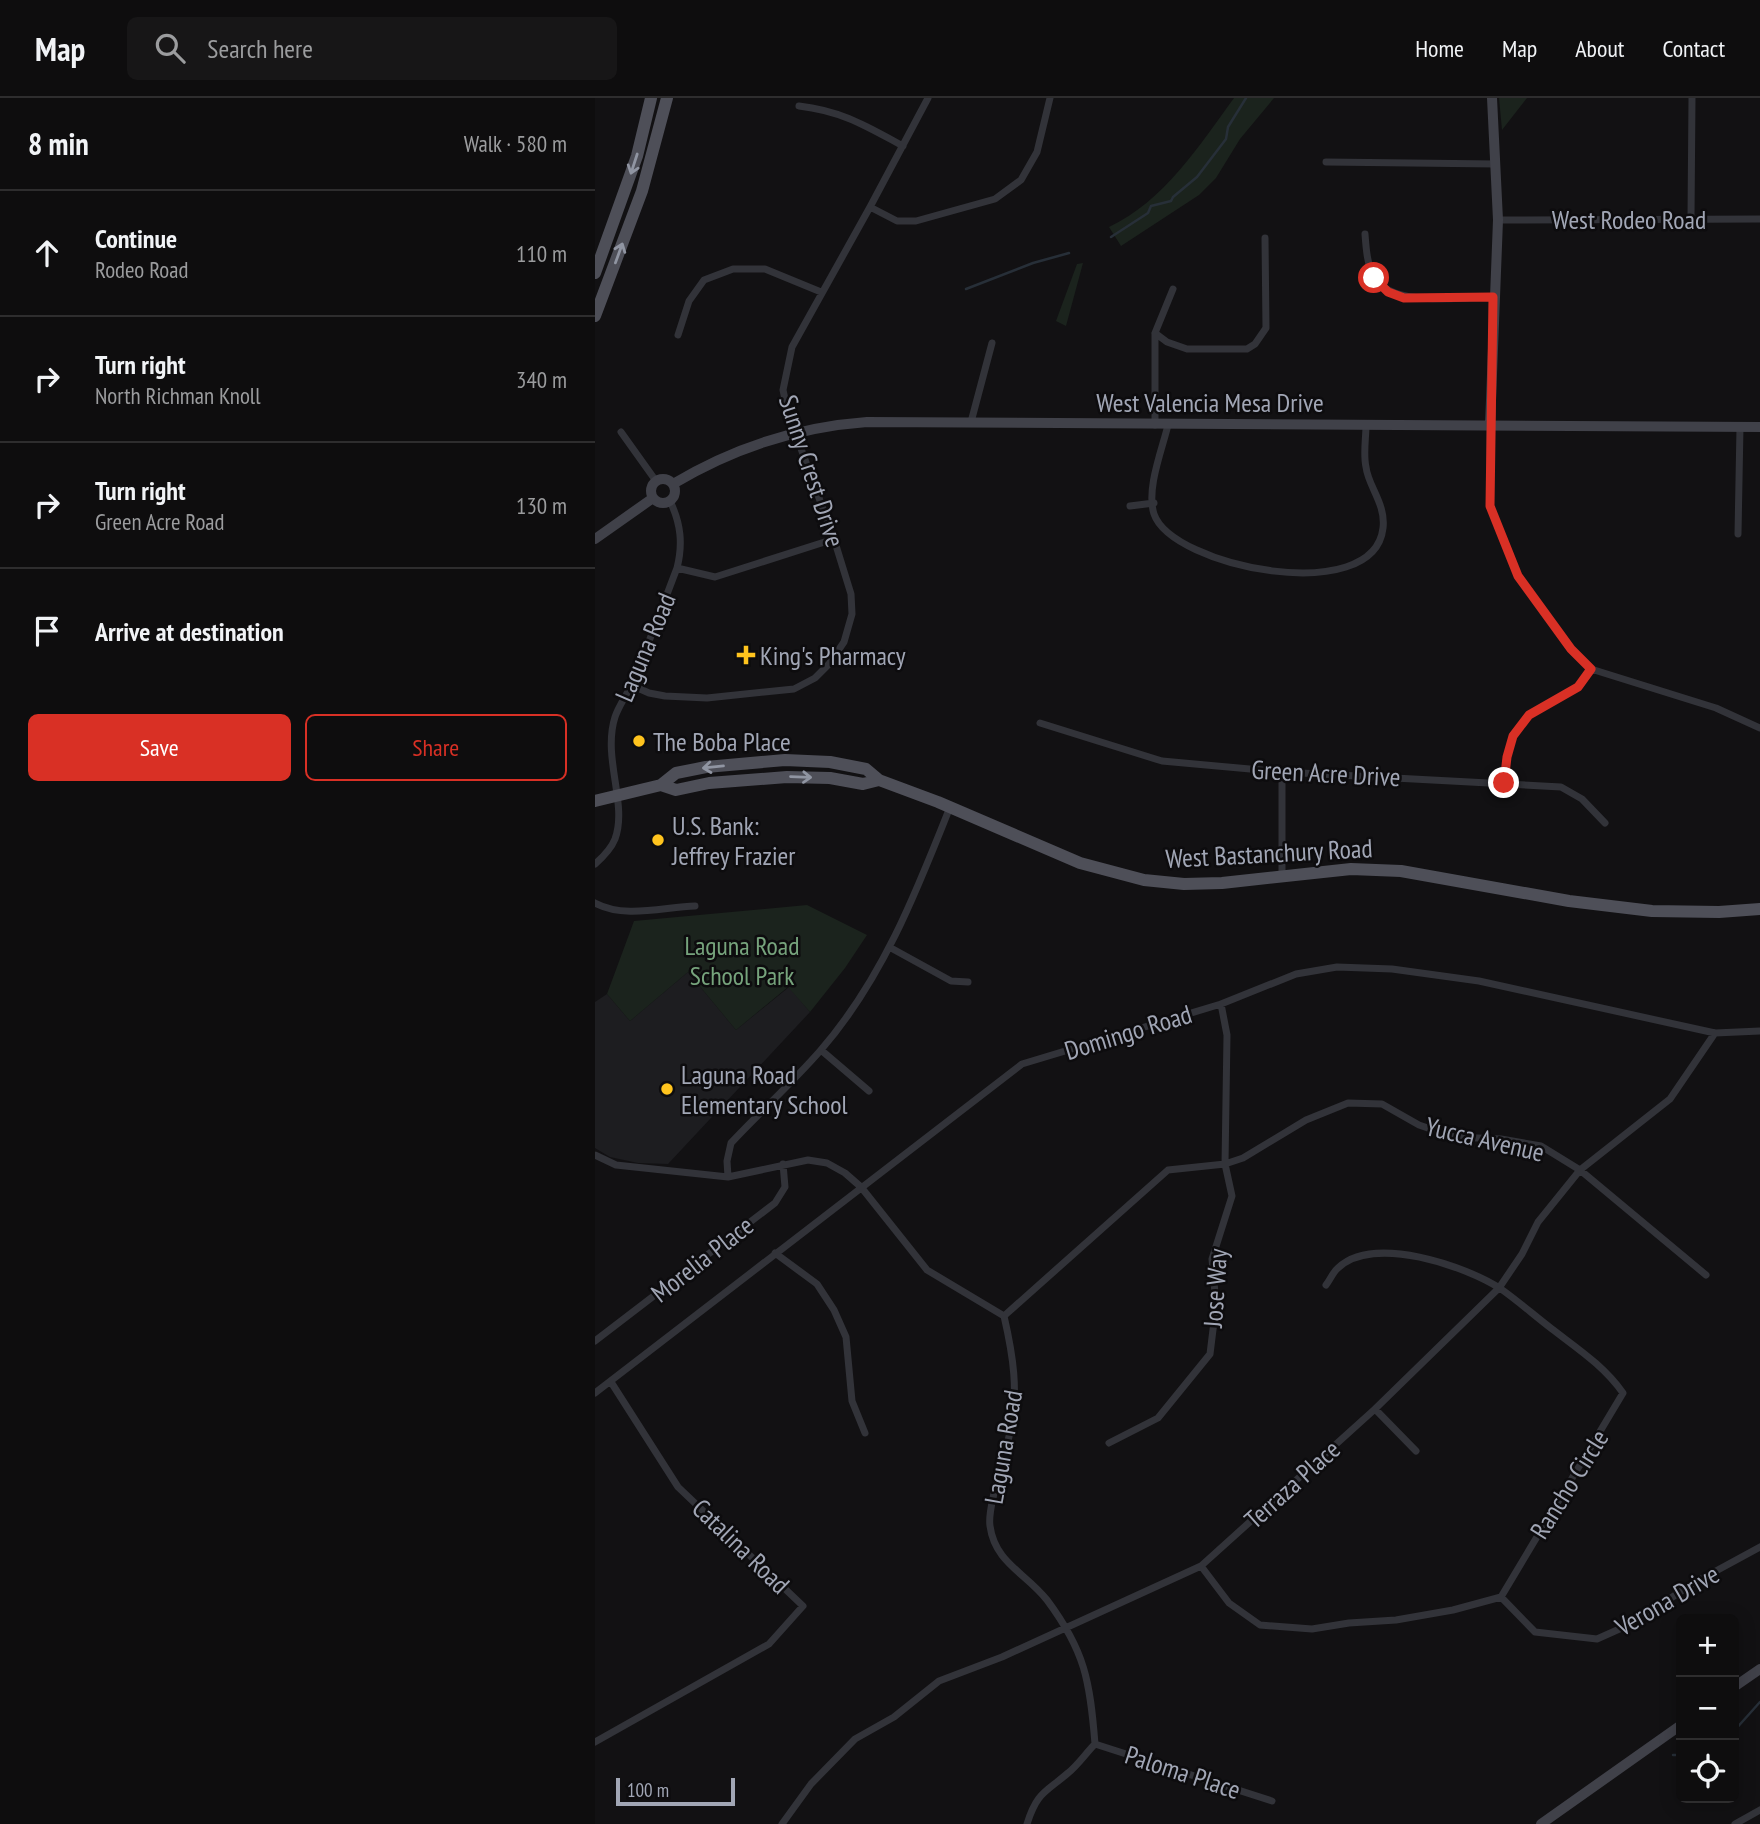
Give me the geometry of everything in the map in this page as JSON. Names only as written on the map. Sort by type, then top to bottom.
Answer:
[{"type":"main road","points":[[595,273],[637,156],[652,98]]},
{"type":"main road","points":[[595,316],[642,191],[667,98]]},
{"type":"main road","name":"West Bastanchury Road","points":[[595,801],[661,785],[676,790],[709,783],[787,777],[830,778],[863,784],[879,780],[950,807],[1080,863],[1144,880],[1184,884],[1222,883],[1351,869],[1401,871],[1569,901],[1652,911],[1719,912],[1760,909]]},
{"type":"street","name":"Sunny Crest Drive","points":[[631,685],[665,696],[708,698],[794,689],[815,678],[844,642],[852,614],[851,594],[795,432],[783,390],[786,368],[792,347],[928,98]]},
{"type":"street","points":[[870,207],[897,221],[916,221],[995,199],[1021,180],[1037,152],[1050,98]]},
{"type":"street","points":[[1492,98],[1497,220],[1493,297],[1490,506],[1518,576],[1571,649],[1591,669],[1716,708],[1760,728]]},
{"type":"street","points":[[1691,217],[1692,98]]},
{"type":"street","points":[[799,106],[824,109],[849,117],[903,146]]},
{"type":"street","points":[[1326,162],[1496,164]]},
{"type":"street","name":"West Rodeo Road","points":[[1497,220],[1691,217],[1760,219]]},
{"type":"street","points":[[1365,234],[1374,278],[1388,292],[1404,298],[1493,297]]},
{"type":"street","points":[[1155,333],[1167,342],[1187,349],[1247,349],[1255,344],[1266,328],[1265,238]]},
{"type":"street","points":[[678,335],[689,302],[704,280],[733,269],[765,269],[821,292]]},
{"type":"street","points":[[1155,425],[1155,333],[1173,289]]},
{"type":"street","points":[[971,422],[992,343]]},
{"type":"street","name":"West Valencia Mesa Drive","points":[[673,484],[729,453],[795,432],[867,422],[1760,427]]},
{"type":"street","points":[[1168,425],[1153,486],[1154,515],[1174,538],[1217,559],[1273,572],[1313,573],[1326,573],[1355,564],[1373,551],[1383,529],[1379,497],[1366,469],[1366,425]]},
{"type":"street","points":[[1738,534],[1740,427]]},
{"type":"street","points":[[621,432],[656,481]]},
{"type":"street","points":[[663,479],[673,484],[675,491],[670,501],[663,503],[653,498],[651,491],[656,481],[663,479]]},
{"type":"street","points":[[595,539],[653,498]]},
{"type":"street","name":"Laguna Road","points":[[595,864],[614,841],[618,826],[611,750],[615,717],[631,685],[682,549],[680,527],[670,501]]},
{"type":"street","points":[[1130,506],[1154,503]]},
{"type":"street","points":[[677,568],[715,578],[834,539]]},
{"type":"street","points":[[1504,783],[1513,736],[1529,715],[1578,687],[1591,669]]},
{"type":"street","name":"Green Acre Drive","points":[[1039,723],[1162,761],[1282,772],[1561,787],[1582,799],[1605,823]]},
{"type":"street","points":[[1282,772],[1282,876]]},
{"type":"street","points":[[728,1177],[727,1161],[731,1143],[821,1050],[891,948],[918,889],[950,807]]},
{"type":"street","points":[[595,903],[608,910],[627,911],[695,906]]},
{"type":"street","points":[[891,948],[951,981],[968,982]]},
{"type":"street","name":"Domingo Road","points":[[595,1393],[1022,1064],[1221,1004],[1296,974],[1337,967],[1392,969],[1479,981],[1715,1033],[1760,1031]]},
{"type":"street","name":"Jose Way","points":[[1109,1443],[1158,1418],[1210,1354],[1216,1305],[1212,1259],[1232,1196],[1225,1164],[1227,1035],[1221,1004]]},
{"type":"street","name":"Terraza Place","points":[[782,1824],[811,1784],[855,1739],[894,1717],[939,1681],[1002,1657],[1201,1566],[1375,1409],[1499,1288],[1522,1254],[1538,1222],[1580,1170],[1670,1099],[1715,1033]]},
{"type":"street","points":[[821,1050],[869,1091]]},
{"type":"street","name":"Yucca Avenue","points":[[1004,1316],[1168,1170],[1225,1164],[1243,1158],[1305,1120],[1347,1103],[1382,1104],[1419,1125],[1454,1137],[1501,1139],[1541,1146],[1580,1170],[1706,1275]]},
{"type":"street","points":[[595,1155],[616,1165],[728,1177],[808,1160],[827,1163],[861,1186],[927,1270],[1004,1316]]},
{"type":"street","name":"Morelia Place","points":[[595,1341],[775,1203],[785,1187],[783,1164]]},
{"type":"street","points":[[775,1253],[817,1284],[834,1310],[846,1336],[852,1401],[865,1433]]},
{"type":"street","name":"Rancho Circle","points":[[1326,1285],[1339,1267],[1354,1258],[1384,1253],[1413,1255],[1461,1268],[1499,1288],[1608,1373],[1623,1394],[1501,1597]]},
{"type":"street","name":"Laguna Road","points":[[1004,1316],[1011,1346],[1015,1398],[989,1523],[994,1543],[1009,1566],[1034,1585],[1066,1627],[1080,1654],[1091,1694],[1095,1744]]},
{"type":"street","name":"Catalina Road","points":[[595,1742],[769,1644],[803,1606],[678,1487],[611,1382]]},
{"type":"street","points":[[1375,1409],[1416,1451]]},
{"type":"street","name":"Verona Drive","points":[[1501,1597],[1535,1632],[1597,1639],[1635,1622],[1692,1584],[1760,1547]]},
{"type":"street","points":[[1201,1566],[1229,1603],[1259,1625],[1312,1629],[1396,1620],[1453,1610],[1501,1597]]},
{"type":"street","points":[[1739,1684],[1760,1669]]},
{"type":"street","points":[[1541,1824],[1676,1729]]},
{"type":"street","points":[[1027,1824],[1039,1795],[1069,1772],[1095,1744]]},
{"type":"street","name":"Paloma Place","points":[[1095,1744],[1272,1801]]},
{"type":"street","points":[[1735,1824],[1760,1810]]},
{"type":"shaded area","name":"Laguna Road Elementary School","points":[[688,972],[736,1030],[789,987],[810,1012],[668,1164],[638,1163],[610,1157],[595,1148],[595,1002],[607,994],[630,1021]]},
{"type":"green space","points":[[1234,98],[1274,98],[1240,139],[1216,178],[1199,195],[1121,246],[1109,227],[1147,203],[1179,171]]},
{"type":"green space","points":[[1499,98],[1527,98],[1502,130]]},
{"type":"green space","points":[[1083,263],[1066,326],[1056,321],[1077,264]]},
{"type":"green space","name":"Laguna Road School Park","points":[[807,905],[867,935],[810,1012],[788,987],[736,1030],[688,972],[630,1021],[607,994],[634,921]]},
{"type":"waterway","points":[[1111,237],[1148,213],[1151,206],[1171,201],[1197,177],[1226,139],[1228,127],[1246,98]]},
{"type":"waterway","points":[[966,289],[1033,263],[1069,253]]},
{"type":"waterway","points":[[1739,1725],[1760,1702]]},
{"type":"place","name":"King's Pharmacy","points":[[746,655]]},
{"type":"place","name":"The Boba Place","points":[[639,741]]},
{"type":"place","name":"U.S. Bank: Jeffrey Frazier","points":[[658,840]]},
{"type":"place","name":"Laguna Road Elementary School","points":[[667,1089]]},
{"type":"route","points":[[1374,278],[1388,292],[1404,298],[1493,297],[1490,506],[1518,576],[1571,649],[1591,669],[1578,687],[1529,715],[1513,736],[1504,783]]}]
